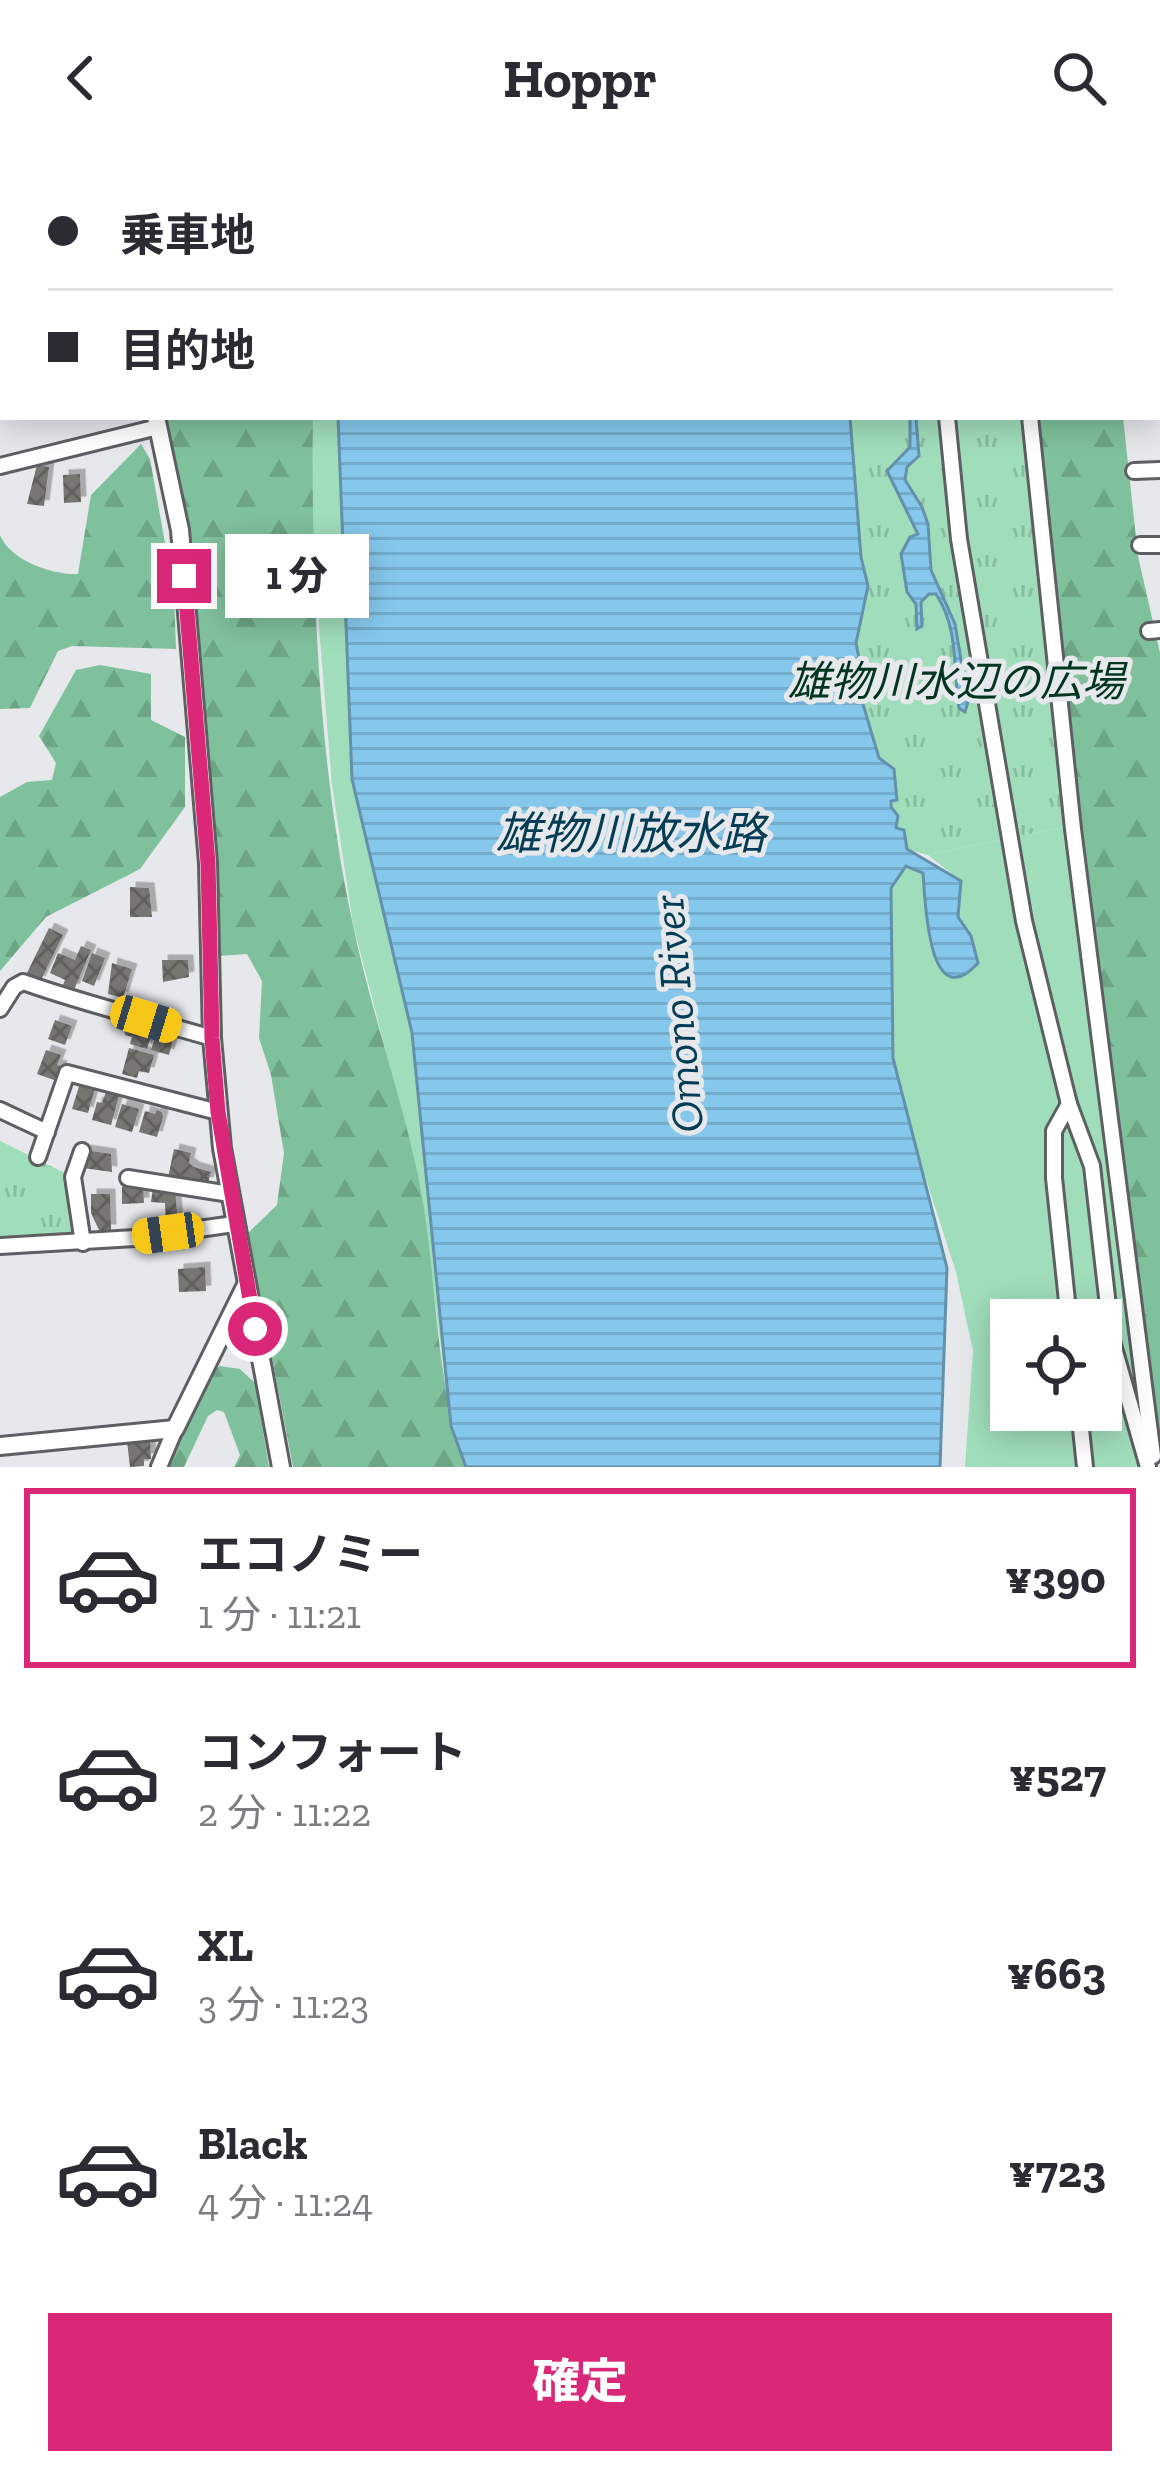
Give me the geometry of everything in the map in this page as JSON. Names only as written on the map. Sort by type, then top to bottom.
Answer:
[{"type":"street","points":[[947,420],[959,544],[1024,921],[1069,1104],[1092,1166],[1112,1341],[1151,1467]]},
{"type":"street","points":[[1030,420],[1073,829],[1151,1467]]},
{"type":"street","points":[[0,466],[157,422],[180,530],[193,668],[208,863],[218,1112],[280,1467]]},
{"type":"street","points":[[1134,471],[1160,470]]},
{"type":"street","points":[[1140,545],[1160,544]]},
{"type":"street","points":[[0,1009],[14,987],[23,982],[75,1003],[212,1038]]},
{"type":"street","points":[[38,1157],[67,1073],[218,1112]]},
{"type":"street","points":[[1068,1299],[1054,1178],[1054,1131],[1069,1104]]},
{"type":"street","points":[[0,1110],[47,1132]]},
{"type":"street","points":[[82,1151],[73,1177],[83,1243]]},
{"type":"street","points":[[128,1178],[230,1194]]},
{"type":"street","points":[[0,1246],[83,1243],[234,1224]]},
{"type":"street","points":[[159,1467],[246,1285]]},
{"type":"street","points":[[0,1446],[175,1429]]},
{"type":"street","points":[[1081,1431],[1085,1467]]},
{"type":"green space","points":[[166,420],[313,420],[313,543],[324,737],[341,863],[360,957],[419,1180],[447,1397],[466,1467],[293,1467],[248,1233],[277,1205],[284,1153],[271,1075],[259,1038],[262,981],[247,954],[218,956],[200,654]]},
{"type":"green space","points":[[313,420],[338,420],[352,779],[412,1033],[451,1426],[420,1184],[353,924],[332,785],[311,530]]},
{"type":"green space","name":"雄物川水辺の広場","points":[[851,420],[1025,420],[1068,826],[928,855],[906,849],[891,808],[894,769],[879,758],[857,684],[861,668],[856,643],[868,586],[861,557]]},
{"type":"green space","points":[[1037,420],[1123,420],[1138,556],[1160,653],[1160,1446],[1068,715]]},
{"type":"green space","points":[[141,444],[150,459],[174,593],[176,649],[72,646],[58,651],[30,708],[0,709],[0,535],[13,552],[33,565],[78,574],[91,495]]},
{"type":"green space","points":[[100,665],[151,674],[151,720],[185,737],[185,807],[140,869],[46,917],[0,971],[0,797],[27,782],[52,780],[56,763],[39,736],[76,670]]},
{"type":"green space","points":[[1068,826],[1146,1467],[965,1467],[973,1351],[956,1272],[893,1058],[891,887],[906,865],[923,873],[929,943],[943,972],[971,936],[958,917],[961,881],[928,855]]},
{"type":"green space","points":[[0,1141],[73,1177],[83,1243],[0,1246]]},
{"type":"green space","points":[[220,1366],[240,1369],[255,1383],[269,1467],[234,1467],[240,1455],[224,1412],[217,1410],[208,1416],[184,1467],[168,1467],[210,1371]]},
{"type":"water","name":"雄物川放水路","points":[[338,420],[850,420],[861,557],[868,586],[856,643],[861,668],[857,684],[879,758],[894,769],[897,800],[891,801],[891,807],[898,816],[896,828],[904,830],[907,849],[961,881],[958,917],[971,936],[978,963],[961,976],[949,976],[939,966],[928,927],[923,873],[906,866],[891,888],[893,1058],[947,1268],[940,1467],[466,1467],[451,1426],[412,1033],[352,779]]},
{"type":"water","points":[[910,420],[916,420],[919,456],[907,467],[905,480],[928,524],[931,570],[955,624],[968,702],[965,712],[959,708],[952,635],[943,607],[936,594],[929,594],[921,602],[922,626],[917,629],[916,604],[907,592],[901,554],[910,537],[918,534],[887,471],[910,447]]},
{"type":"building","points":[[37,465],[49,467],[44,506],[27,504]]},
{"type":"building","points":[[80,474],[81,502],[64,503],[63,475]]},
{"type":"building","points":[[130,887],[149,888],[152,917],[130,917]]},
{"type":"building","points":[[49,928],[63,935],[40,982],[26,975]]},
{"type":"building","points":[[81,946],[91,950],[74,990],[50,973],[58,953],[75,960]]},
{"type":"building","points":[[92,953],[105,958],[94,986],[82,981]]},
{"type":"building","points":[[162,960],[188,960],[189,977],[163,982]]},
{"type":"building","points":[[112,963],[132,969],[123,998],[108,994]]},
{"type":"building","points":[[55,1020],[72,1026],[65,1045],[48,1039]]},
{"type":"building","points":[[123,1020],[153,1029],[147,1049],[130,1044],[132,1037],[125,1035]]},
{"type":"building","points":[[157,1031],[174,1036],[169,1055],[151,1050]]},
{"type":"building","points":[[129,1048],[154,1055],[149,1073],[139,1071],[137,1078],[122,1074]]},
{"type":"building","points":[[46,1050],[61,1055],[57,1081],[37,1074]]},
{"type":"building","points":[[81,1080],[96,1084],[88,1113],[72,1109]]},
{"type":"building","points":[[106,1092],[119,1096],[111,1125],[92,1120]]},
{"type":"building","points":[[122,1104],[139,1109],[132,1132],[115,1127]]},
{"type":"building","points":[[157,1110],[163,1117],[157,1137],[139,1132],[145,1111],[155,1114]]},
{"type":"building","points":[[174,1149],[191,1153],[189,1163],[211,1172],[208,1183],[168,1178]]},
{"type":"building","points":[[85,1150],[111,1154],[112,1172],[83,1168]]},
{"type":"building","points":[[143,1186],[144,1203],[122,1204],[122,1187]]},
{"type":"building","points":[[153,1187],[175,1190],[178,1222],[166,1222],[165,1203],[151,1202]]},
{"type":"building","points":[[91,1194],[110,1194],[111,1230],[99,1230],[91,1213]]},
{"type":"building","points":[[205,1267],[206,1291],[179,1292],[178,1269]]},
{"type":"building","points":[[150,1439],[151,1459],[144,1459],[144,1466],[130,1467],[127,1441]]},
{"type":"route","points":[[184,576],[208,863],[218,1112],[255,1329]]},
{"type":"water label","name":"Omono River","points":[[677,1014]]}]
